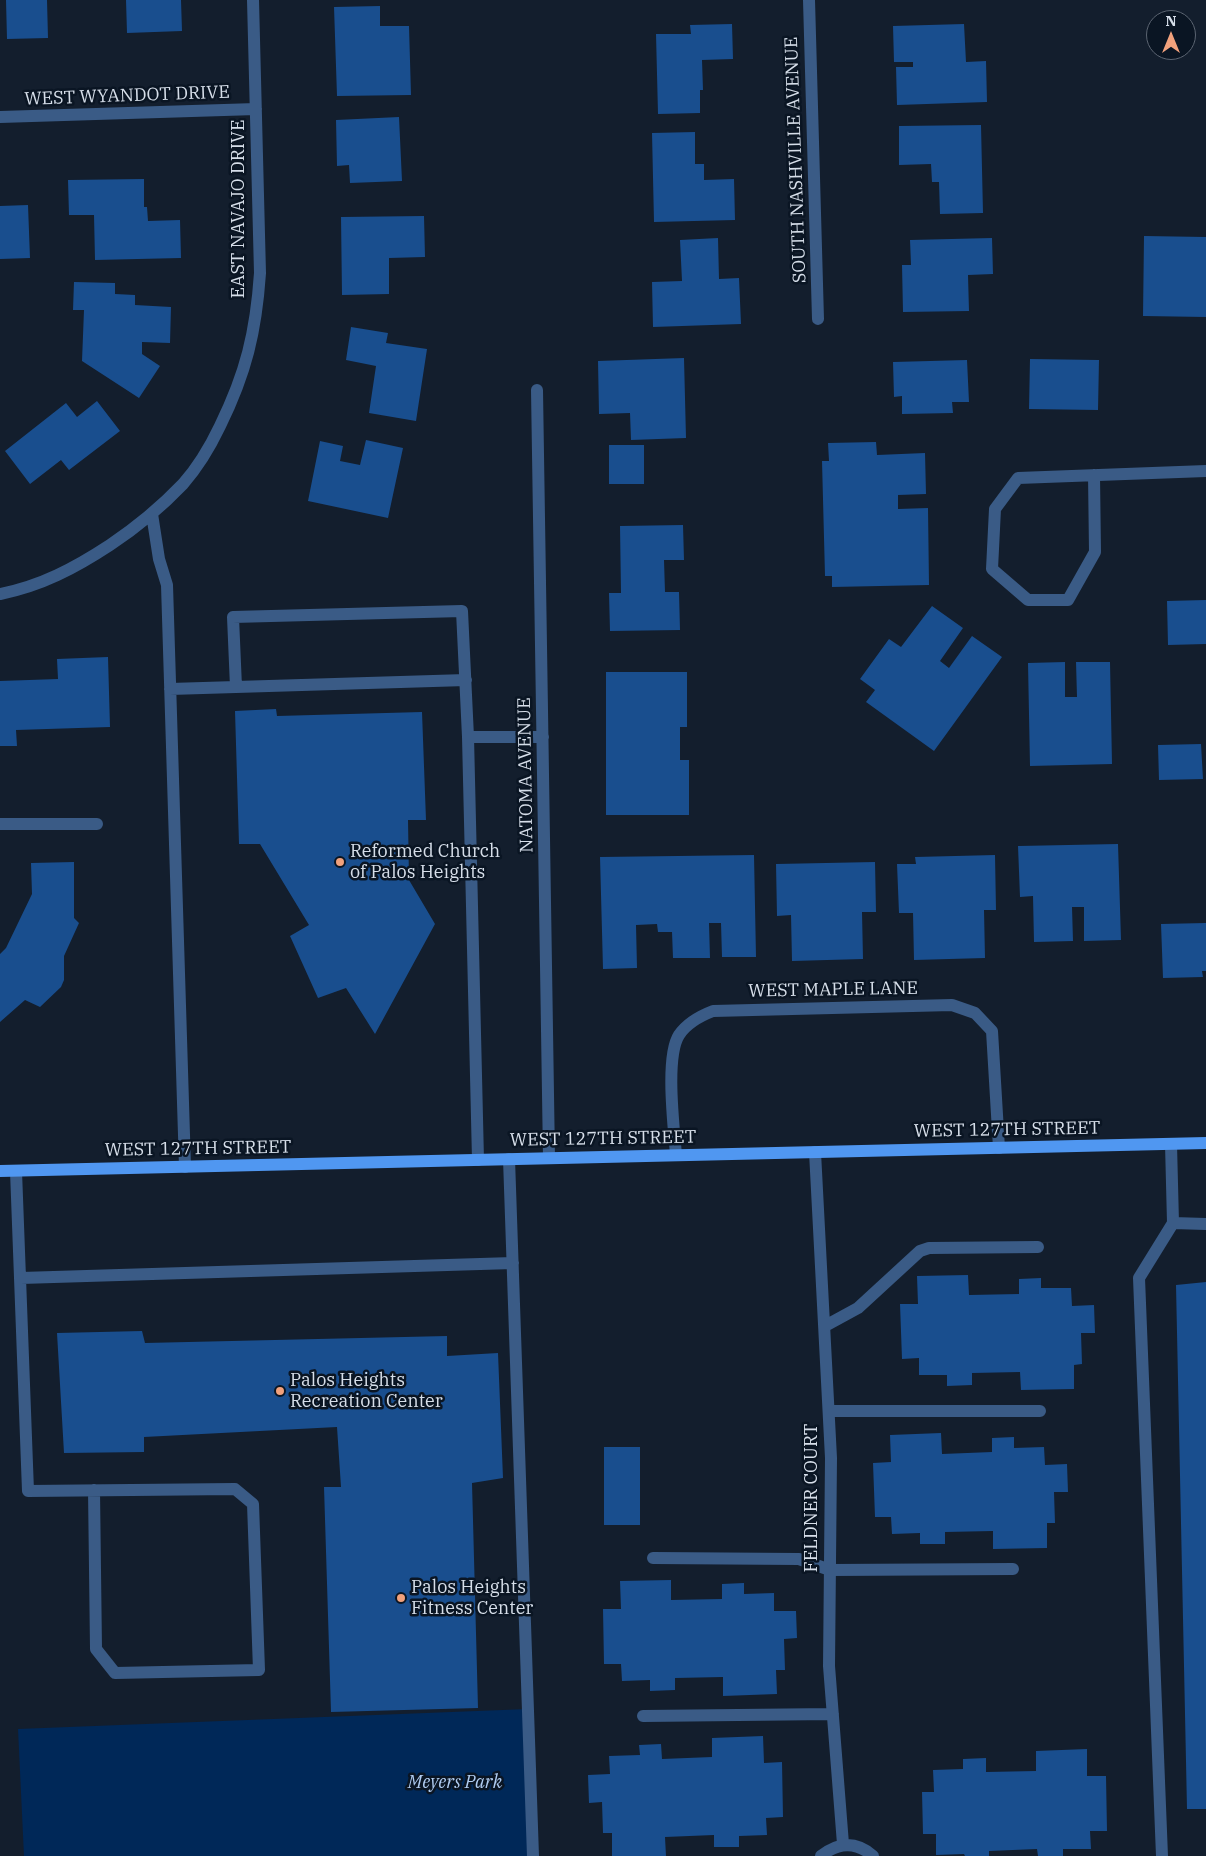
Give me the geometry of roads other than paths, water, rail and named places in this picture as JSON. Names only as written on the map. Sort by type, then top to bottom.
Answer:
[{"type":"main road","name":"WEST 127TH STREET","points":[[0,1171],[1206,1143]]},
{"type":"street","name":"EAST NAVAJO DRIVE","points":[[0,594],[22,590],[57,577],[133,530],[184,483],[203,457],[233,400],[247,360],[257,313],[260,273],[253,0]]},
{"type":"street","name":"SOUTH NASHVILLE AVENUE","points":[[809,0],[818,319]]},
{"type":"street","name":"WEST WYANDOT DRIVE","points":[[0,117],[256,110]]},
{"type":"street","name":"NATOMA AVENUE","points":[[537,390],[550,1158]]},
{"type":"street","points":[[1094,475],[1095,552],[1068,600],[1028,600],[992,569],[995,509],[1018,478],[1094,475],[1206,471]]},
{"type":"street","points":[[152,514],[159,559],[167,585],[185,1167]]},
{"type":"street","points":[[236,688],[234,617],[462,611],[468,737],[478,1160]]},
{"type":"street","points":[[170,690],[466,680]]},
{"type":"street","points":[[468,737],[543,737]]},
{"type":"street","points":[[0,824],[96,824]]},
{"type":"street","name":"WEST MAPLE LANE","points":[[676,1155],[671,1061],[678,1036],[695,1019],[713,1010],[952,1004],[975,1013],[992,1031],[999,1148]]},
{"type":"street","points":[[1162,1856],[1139,1278],[1173,1223],[1171,1144]]},
{"type":"street","name":"FELDNER COURT","points":[[816,1152],[831,1458],[829,1666],[843,1844]]},
{"type":"street","points":[[509,1158],[533,1856]]},
{"type":"street","points":[[16,1171],[28,1491],[94,1490],[235,1489],[253,1504],[259,1670],[115,1673],[96,1649],[94,1490]]},
{"type":"street","points":[[1173,1223],[1206,1224]]},
{"type":"street","points":[[824,1326],[858,1308],[920,1251],[929,1248],[1038,1247]]},
{"type":"street","points":[[20,1278],[513,1263]]},
{"type":"street","points":[[829,1411],[1040,1411]]},
{"type":"street","points":[[653,1558],[799,1559],[830,1570],[1013,1569]]},
{"type":"street","points":[[643,1716],[833,1714]]},
{"type":"street","points":[[821,1856],[831,1848],[843,1844],[864,1848],[873,1856]]},
{"type":"place","name":"Reformed Church of Palos Heights","points":[[340,862]]},
{"type":"place","name":"Palos Heights Recreation Center","points":[[280,1391]]},
{"type":"place","name":"Palos Heights Fitness Center","points":[[401,1598]]},
{"type":"park label","name":"Meyers Park","points":[[455,1783]]}]
